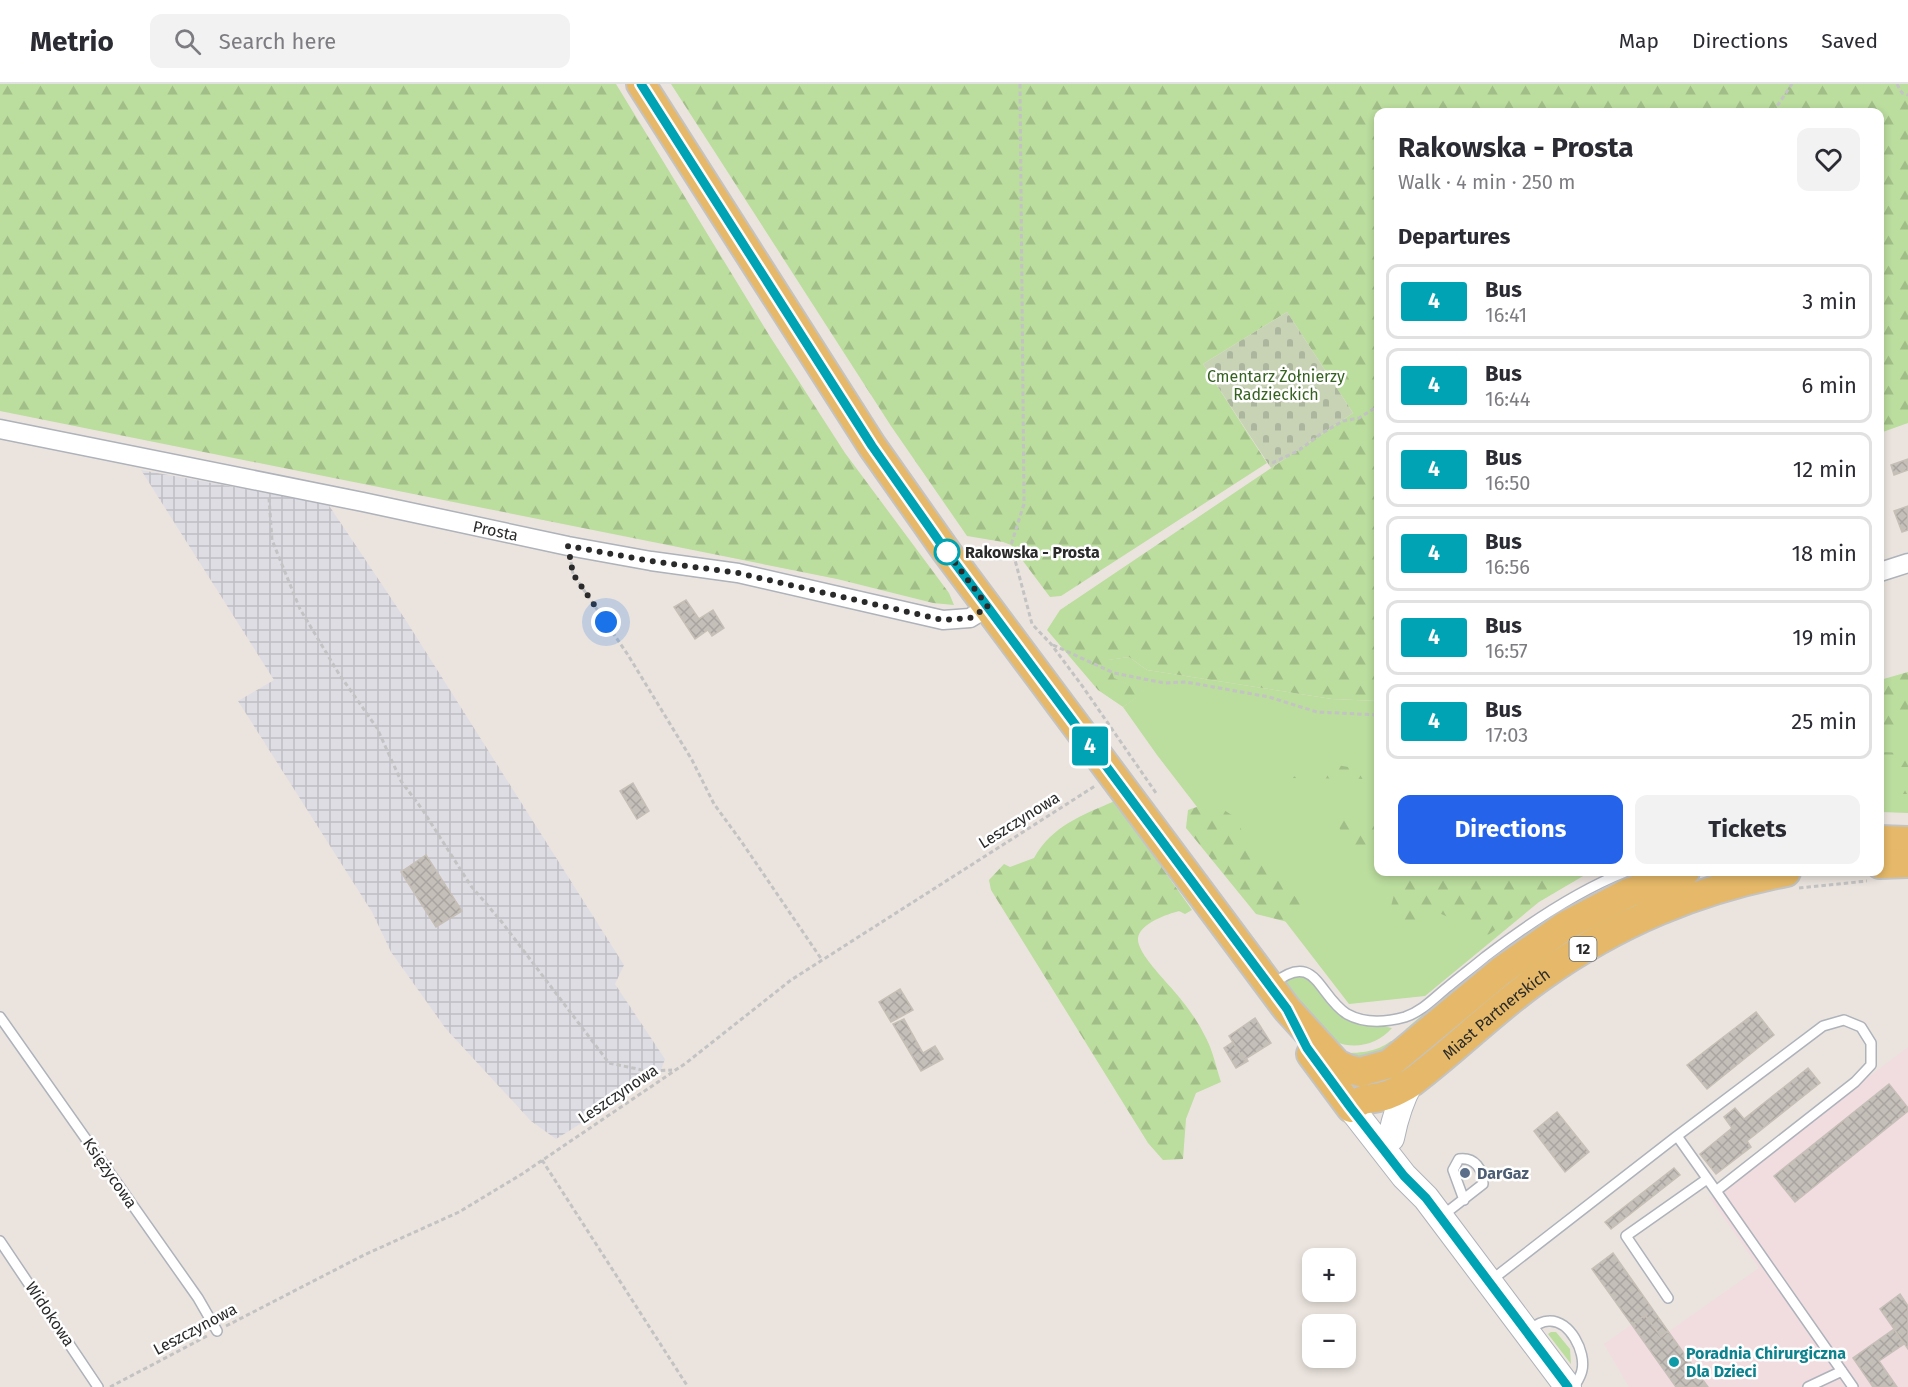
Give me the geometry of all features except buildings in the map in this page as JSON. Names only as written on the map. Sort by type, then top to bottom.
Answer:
[{"type":"main road","points":[[641,84],[872,446],[988,607],[1287,1009],[1337,1064],[1357,1103],[1404,1176],[1433,1207],[1568,1387]]},
{"type":"main road","points":[[1884,840],[1908,841]]},
{"type":"main road","points":[[1884,869],[1908,863]]},
{"type":"main road","name":"Miast Partnerskich","points":[[1357,1103],[1389,1064],[1501,971],[1565,926],[1628,893],[1674,876]]},
{"type":"main road","name":"Miast Partnerskich","points":[[1357,1103],[1384,1096],[1410,1083],[1534,982],[1597,940],[1647,914],[1733,883],[1790,880]]},
{"type":"main road","points":[[1287,1009],[1307,1048],[1390,1138],[1415,1174],[1433,1207]]},
{"type":"main road","name":"Miast Partnerskich","points":[[1337,1064],[1360,1072],[1389,1064]]},
{"type":"main road","name":"Miast Partnerskich","points":[[1390,1138],[1398,1108],[1410,1083]]},
{"type":"street","name":"Prosta","points":[[0,429],[568,546],[738,573],[943,620],[970,618],[988,607]]},
{"type":"street","points":[[1884,572],[1908,563]]},
{"type":"lane","points":[[1270,986],[1284,974],[1303,971],[1313,975],[1339,1007],[1348,1014],[1374,1021],[1391,1021],[1414,1014],[1510,938],[1563,904],[1616,876]]},
{"type":"lane","name":"Księżycowa","points":[[0,1017],[198,1298],[217,1331]]},
{"type":"lane","points":[[1489,1282],[1823,1026],[1844,1020],[1862,1027],[1871,1043],[1871,1065],[1855,1082],[1716,1191]]},
{"type":"lane","points":[[1677,1137],[1852,1387]]},
{"type":"lane","points":[[1433,1207],[1464,1200],[1483,1184],[1480,1169],[1474,1161],[1466,1158],[1459,1159],[1453,1170],[1464,1200]]},
{"type":"lane","points":[[1668,1298],[1626,1236],[1707,1179]]},
{"type":"lane","name":"Widokowa","points":[[0,1241],[98,1387]]},
{"type":"lane","points":[[1527,1332],[1546,1321],[1559,1323],[1567,1329],[1578,1344],[1583,1360],[1582,1372],[1574,1387]]},
{"type":"lane","points":[[1808,1387],[1842,1371]]},
{"type":"path","points":[[1020,84],[1024,504],[1011,546],[1032,624],[1051,644],[1114,673],[1164,684],[1186,682],[1269,697],[1317,712],[1374,715]]},
{"type":"path","points":[[1776,108],[1792,84]]},
{"type":"path","points":[[1897,84],[1902,93],[1908,95]]},
{"type":"path","points":[[1272,463],[1298,451],[1343,421],[1359,418],[1374,408]]},
{"type":"path","points":[[268,484],[272,540],[300,609],[339,674],[377,728],[401,781],[422,809],[471,886],[501,921],[609,1063],[646,1071],[674,1070]]},
{"type":"path","points":[[568,546],[573,574],[633,664],[692,760],[714,804],[822,960]]},
{"type":"path","name":"Leszczynowa","points":[[110,1387],[364,1255],[459,1212],[542,1160],[674,1070],[791,980],[1112,775]]},
{"type":"path","points":[[1790,880],[1832,876]]},
{"type":"path","points":[[542,1160],[688,1387]]},
{"type":"shaded area","points":[[141,470],[328,504],[405,619],[624,965],[615,984],[665,1059],[659,1075],[556,1139],[531,1121],[446,1029],[391,952],[372,912],[238,701],[274,680]]},
{"type":"shaded area","points":[[1908,1047],[1908,1387],[1629,1387],[1604,1344],[1645,1315],[1661,1337],[1759,1268],[1710,1198]]},
{"type":"green space","points":[[0,84],[616,84],[769,335],[845,453],[949,593],[954,605],[933,603],[837,579],[0,411]]},
{"type":"green space","points":[[671,84],[1908,84],[1908,423],[1884,432],[1884,108],[1374,108],[1374,701],[1332,699],[1147,670],[1129,657],[1108,660],[1114,678],[1145,692],[1123,707],[1098,690],[1047,630],[1060,610],[1353,413],[1287,312],[1203,364],[1267,463],[1061,596],[1050,597],[1011,545],[967,536],[891,426]]},
{"type":"green space","name":"Cmentarz Żołnierzy Radzieckich","points":[[1287,312],[1353,413],[1271,468],[1203,364]]},
{"type":"green space","points":[[1129,657],[1147,670],[1332,699],[1374,701],[1374,876],[1583,876],[1539,902],[1425,996],[1349,1004],[1157,755],[1123,707],[1144,692],[1113,678],[1107,660]]},
{"type":"green space","points":[[1908,672],[1908,726],[1884,726],[1884,679]]},
{"type":"green space","points":[[1884,726],[1908,726],[1908,813],[1884,812]]},
{"type":"green space","points":[[1884,752],[1908,753],[1908,767],[1884,767]]},
{"type":"green space","points":[[1337,765],[1374,772],[1374,779],[1289,778]]},
{"type":"green space","points":[[1884,785],[1908,786],[1908,794],[1884,794]]},
{"type":"green space","points":[[1115,801],[1192,910],[1185,914],[1179,911],[1155,920],[1144,928],[1138,938],[1144,955],[1193,1015],[1202,1030],[1211,1048],[1221,1082],[1196,1093],[1186,1119],[1183,1159],[1163,1160],[1148,1143],[991,890],[989,880],[1004,864],[1010,867],[1034,858],[1050,838],[1069,823]]},
{"type":"green space","points":[[1211,802],[1235,817],[1257,861],[1302,903],[1299,925],[1256,914],[1186,828],[1188,810]]},
{"type":"green space","points":[[1335,817],[1374,822],[1374,857],[1371,852],[1351,856]]},
{"type":"green space","points":[[1386,876],[1576,876],[1541,897],[1484,938],[1466,925],[1439,913],[1401,931],[1389,914],[1395,891]]},
{"type":"green space","points":[[1629,876],[1651,876],[1405,1034],[1406,1029],[1488,962],[1545,922]]},
{"type":"green space","points":[[1293,977],[1305,977],[1311,980],[1333,1007],[1347,1019],[1392,1028],[1380,1038],[1366,1044],[1351,1045],[1336,1042],[1285,986],[1285,981]]},
{"type":"green space","points":[[1391,1041],[1396,1042],[1373,1060],[1340,1053],[1373,1050]]},
{"type":"green space","points":[[1556,1332],[1570,1349],[1571,1364],[1548,1334]]},
{"type":"bus line","name":"4","points":[[641,84],[872,446],[946,551],[1287,1009],[1307,1048],[1351,1108],[1404,1176],[1426,1198],[1568,1387]]},
{"type":"place","name":"Rakowska - Prosta","points":[[947,552]]},
{"type":"place","name":"DarGaz","points":[[1465,1173]]},
{"type":"place","name":"Poradnia Chirurgiczna Dla Dzieci","points":[[1674,1362]]},
{"type":"route","points":[[606,622],[573,574],[568,546],[738,573],[943,620],[962,620],[978,615],[988,607],[947,552]]}]
